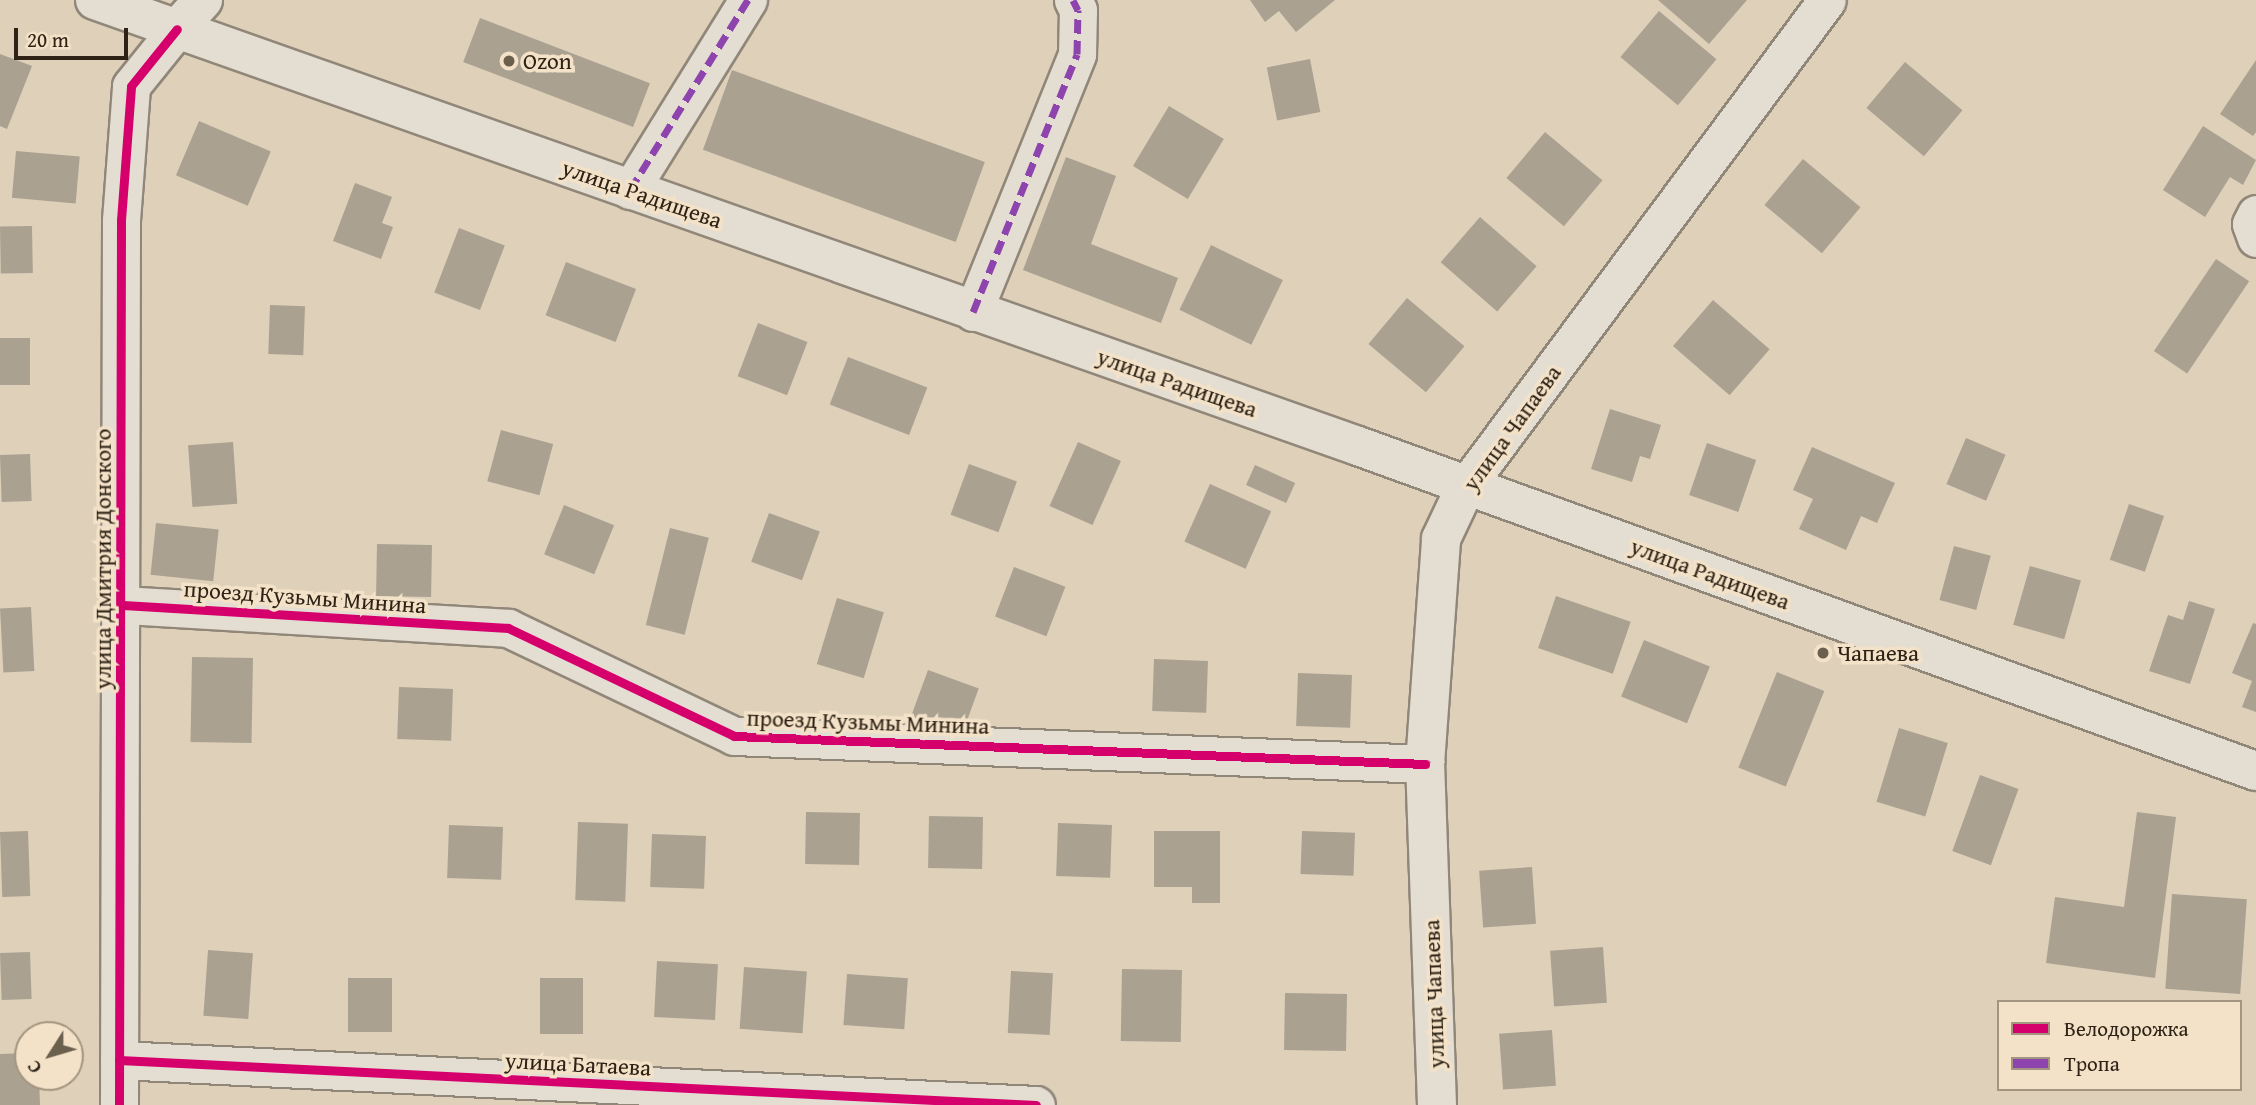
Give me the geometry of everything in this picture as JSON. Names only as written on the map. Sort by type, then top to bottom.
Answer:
[{"type":"main road","name":"улица Радищева","points":[[96,0],[1466,486],[2256,772]]},
{"type":"main road","name":"улица Дмитрия Донского","points":[[177,29],[203,0]]},
{"type":"main road","name":"улица Чапаева","points":[[1437,1105],[1425,765],[1441,539],[1466,486]]},
{"type":"street","points":[[630,190],[748,0]]},
{"type":"street","points":[[973,312],[1077,54],[1077,10],[1073,0]]},
{"type":"street","name":"улица Чапаева","points":[[1466,486],[1820,3]]},
{"type":"street","name":"улица Дмитрия Донского","points":[[119,1105],[123,605],[121,220],[131,86],[177,29]]},
{"type":"street","points":[[2256,214],[2251,224],[2256,238]]},
{"type":"street","name":"проезд Кузьмы Минина","points":[[123,605],[508,628],[734,736],[1425,765]]},
{"type":"street","name":"улица Батаева","points":[[119,1060],[1036,1105]]},
{"type":"building","points":[[1250,0],[1335,0],[1296,32],[1279,11],[1265,22]]},
{"type":"building","points":[[1658,0],[1747,0],[1709,44]]},
{"type":"building","points":[[1659,11],[1716,59],[1678,105],[1620,57]]},
{"type":"building","points":[[480,18],[650,83],[633,127],[463,62]]},
{"type":"building","points":[[0,54],[32,66],[7,129],[0,126]]},
{"type":"building","points":[[1310,59],[1320,112],[1277,120],[1267,67]]},
{"type":"building","points":[[2256,60],[2256,132],[2253,136],[2220,114]]},
{"type":"building","points":[[1905,62],[1962,110],[1924,156],[1866,108]]},
{"type":"building","points":[[732,70],[985,162],[956,242],[703,150]]},
{"type":"building","points":[[1169,106],[1224,139],[1188,199],[1133,166]]},
{"type":"building","points":[[199,121],[271,151],[248,206],[176,175]]},
{"type":"building","points":[[2203,126],[2256,160],[2243,185],[2230,177],[2205,217],[2163,190]]},
{"type":"building","points":[[1545,132],[1602,180],[1564,226],[1506,178]]},
{"type":"building","points":[[16,151],[80,157],[76,203],[12,198]]},
{"type":"building","points":[[1066,157],[1116,176],[1091,244],[1178,278],[1161,323],[1023,270]]},
{"type":"building","points":[[1803,159],[1860,207],[1822,253],[1764,205]]},
{"type":"building","points":[[355,183],[392,197],[382,223],[393,227],[381,259],[333,241]]},
{"type":"building","points":[[1480,217],[1537,266],[1497,311],[1441,262]]},
{"type":"building","points":[[32,226],[33,273],[1,274],[0,227]]},
{"type":"building","points":[[459,228],[505,246],[480,310],[434,292]]},
{"type":"building","points":[[1211,245],[1283,280],[1251,345],[1179,310]]},
{"type":"building","points":[[2216,259],[2249,281],[2187,373],[2154,351]]},
{"type":"building","points":[[566,262],[636,289],[616,342],[546,315]]},
{"type":"building","points":[[1407,298],[1464,346],[1426,392],[1368,344]]},
{"type":"building","points":[[1713,300],[1770,349],[1730,395],[1673,346]]},
{"type":"building","points":[[270,305],[305,306],[303,355],[268,354]]},
{"type":"building","points":[[758,323],[807,342],[787,395],[738,376]]},
{"type":"building","points":[[0,338],[30,338],[30,385],[0,385]]},
{"type":"building","points":[[848,357],[927,387],[909,435],[830,405]]},
{"type":"building","points":[[1610,409],[1661,425],[1650,459],[1640,456],[1632,482],[1591,469]]},
{"type":"building","points":[[501,430],[553,444],[539,495],[487,481]]},
{"type":"building","points":[[1966,438],[2006,455],[1986,501],[1946,484]]},
{"type":"building","points":[[233,442],[237,504],[192,507],[188,445]]},
{"type":"building","points":[[1078,442],[1121,461],[1092,525],[1050,506]]},
{"type":"building","points":[[1707,443],[1756,460],[1738,512],[1689,495]]},
{"type":"building","points":[[1812,447],[1895,483],[1877,523],[1861,516],[1846,550],[1799,529],[1813,499],[1793,490]]},
{"type":"building","points":[[30,454],[32,501],[2,502],[0,455]]},
{"type":"building","points":[[969,464],[1017,481],[998,532],[951,515]]},
{"type":"building","points":[[1255,465],[1295,483],[1286,503],[1246,485]]},
{"type":"building","points":[[1210,484],[1271,511],[1246,569],[1184,542]]},
{"type":"building","points":[[2129,504],[2164,516],[2145,572],[2110,560]]},
{"type":"building","points":[[564,505],[614,525],[594,574],[544,554]]},
{"type":"building","points":[[769,513],[820,531],[802,580],[751,562]]},
{"type":"building","points":[[156,523],[219,530],[213,581],[151,575]]},
{"type":"building","points":[[670,528],[709,538],[685,635],[646,625]]},
{"type":"building","points":[[377,544],[432,545],[431,597],[376,596]]},
{"type":"building","points":[[1954,546],[1991,556],[1976,610],[1940,600]]},
{"type":"building","points":[[2030,566],[2081,581],[2064,639],[2013,625]]},
{"type":"building","points":[[1014,567],[1065,587],[1046,636],[995,616]]},
{"type":"building","points":[[1556,596],[1631,622],[1613,674],[1538,648]]},
{"type":"building","points":[[837,598],[884,612],[864,678],[817,664]]},
{"type":"building","points":[[2189,601],[2215,609],[2190,684],[2149,671],[2168,615],[2183,620]]},
{"type":"building","points":[[31,607],[34,671],[3,673],[0,609]]},
{"type":"building","points":[[2253,623],[2256,624],[2256,712],[2242,707],[2252,681],[2232,673]]},
{"type":"building","points":[[1644,640],[1710,667],[1687,723],[1621,697]]},
{"type":"building","points":[[192,657],[253,658],[252,743],[191,742]]},
{"type":"building","points":[[1154,659],[1208,661],[1206,713],[1152,711]]},
{"type":"building","points":[[928,670],[979,688],[961,737],[910,719]]},
{"type":"building","points":[[1777,672],[1824,691],[1786,787],[1738,767]]},
{"type":"building","points":[[1298,673],[1352,675],[1350,728],[1296,726]]},
{"type":"building","points":[[399,687],[453,689],[451,741],[397,739]]},
{"type":"building","points":[[1899,728],[1948,743],[1925,817],[1876,802]]},
{"type":"building","points":[[1980,775],[2019,789],[1991,865],[1952,851]]},
{"type":"building","points":[[806,812],[860,813],[859,865],[805,864]]},
{"type":"building","points":[[2137,812],[2176,817],[2155,978],[2046,963],[2055,897],[2124,907]]},
{"type":"building","points":[[929,816],[983,817],[982,869],[928,868]]},
{"type":"building","points":[[578,822],[628,824],[625,902],[575,900]]},
{"type":"building","points":[[1058,823],[1112,825],[1110,878],[1056,876]]},
{"type":"building","points":[[449,825],[503,827],[501,880],[447,878]]},
{"type":"building","points":[[28,831],[30,896],[2,897],[0,832]]},
{"type":"building","points":[[1154,831],[1220,831],[1220,903],[1192,903],[1192,887],[1154,887]]},
{"type":"building","points":[[1302,831],[1355,833],[1353,876],[1300,874]]},
{"type":"building","points":[[652,834],[706,836],[704,889],[650,887]]},
{"type":"building","points":[[1532,867],[1536,924],[1483,928],[1479,871]]},
{"type":"building","points":[[2172,894],[2247,899],[2240,994],[2165,989]]},
{"type":"building","points":[[1603,947],[1607,1003],[1554,1007],[1550,951]]},
{"type":"building","points":[[208,950],[253,953],[248,1019],[203,1016]]},
{"type":"building","points":[[30,952],[32,999],[2,1000],[0,953]]},
{"type":"building","points":[[657,961],[718,964],[715,1020],[654,1017]]},
{"type":"building","points":[[744,967],[807,971],[803,1033],[740,1029]]},
{"type":"building","points":[[1122,969],[1182,970],[1181,1042],[1121,1041]]},
{"type":"building","points":[[1011,971],[1053,973],[1050,1035],[1008,1033]]},
{"type":"building","points":[[847,974],[908,978],[904,1029],[843,1025]]},
{"type":"building","points":[[348,978],[392,978],[392,1032],[348,1032]]},
{"type":"building","points":[[540,978],[583,978],[583,1034],[540,1034]]},
{"type":"building","points":[[1285,993],[1347,994],[1346,1051],[1284,1050]]},
{"type":"building","points":[[1552,1030],[1556,1086],[1503,1090],[1499,1034]]},
{"type":"building","points":[[0,1054],[14,1054],[14,1091],[40,1091],[40,1105],[0,1105]]},
{"type":"marked path","points":[[630,190],[748,0]]},
{"type":"marked path","points":[[973,312],[1077,54],[1078,10],[1073,0]]},
{"type":"cycle path","points":[[119,1105],[121,220],[131,86],[177,29]]},
{"type":"cycle path","points":[[123,605],[508,628],[734,736],[1425,764]]},
{"type":"cycle path","points":[[119,1060],[1036,1105]]},
{"type":"place","name":"Ozon","points":[[509,61]]},
{"type":"place","name":"Чапаева","points":[[1823,653]]}]
